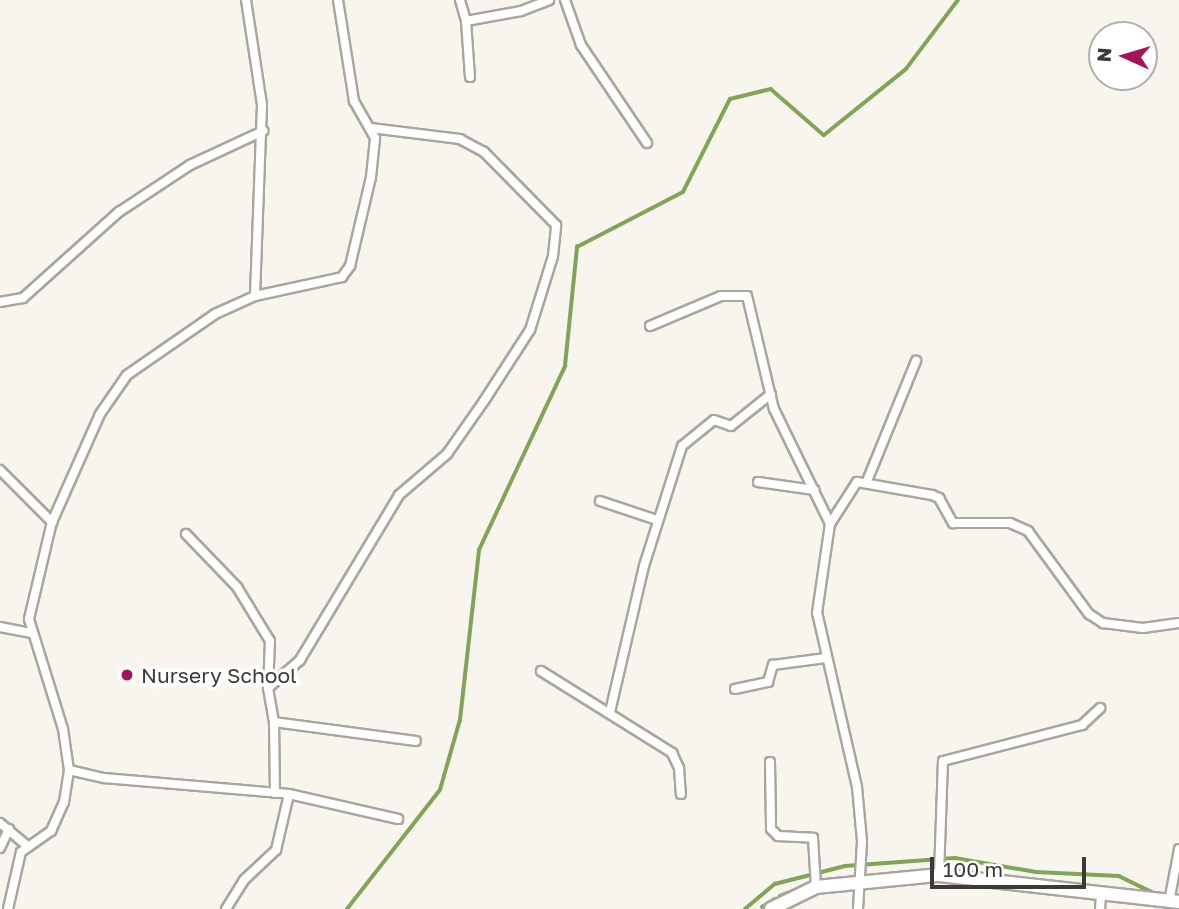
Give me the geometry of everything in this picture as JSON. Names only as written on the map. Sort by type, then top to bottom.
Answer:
[{"type":"main road","points":[[771,909],[816,887],[861,880],[939,875],[1174,902]]},
{"type":"street","points":[[246,0],[263,131],[255,296]]},
{"type":"street","points":[[8,909],[26,845],[51,831],[59,820],[69,769],[54,694],[30,633],[31,596],[52,522],[100,414],[127,375],[181,334],[255,296],[335,279],[350,266],[371,177],[374,138],[371,128],[354,101],[338,0]]},
{"type":"street","points":[[460,0],[466,21],[470,77]]},
{"type":"street","points":[[466,21],[549,0]]},
{"type":"street","points":[[565,0],[581,45],[647,143]]},
{"type":"street","points":[[268,688],[300,660],[399,495],[447,454],[484,401],[530,330],[552,256],[556,225],[484,152],[460,139],[371,128]]},
{"type":"street","points":[[0,302],[23,298],[119,212],[190,165],[263,131]]},
{"type":"street","points":[[650,326],[721,296],[747,296],[779,422],[830,524]]},
{"type":"street","points":[[858,909],[861,880],[857,787],[825,657],[817,612],[830,524],[848,491],[867,481],[916,362]]},
{"type":"street","points":[[610,712],[657,520],[682,446],[714,420],[731,426],[771,394]]},
{"type":"street","points":[[0,470],[52,522]]},
{"type":"street","points":[[867,481],[939,498],[953,523],[1010,523],[1028,531],[1089,614],[1103,622],[1143,628],[1179,623]]},
{"type":"street","points":[[758,482],[814,490]]},
{"type":"street","points":[[600,501],[657,520]]},
{"type":"street","points":[[186,534],[237,587],[264,626],[272,652],[268,688],[274,722],[275,793]]},
{"type":"street","points":[[0,627],[30,633]]},
{"type":"street","points":[[735,689],[768,682],[773,665],[825,657]]},
{"type":"street","points":[[541,671],[610,712],[677,759],[681,794]]},
{"type":"street","points":[[939,875],[943,761],[1082,725],[1100,708]]},
{"type":"street","points":[[274,722],[416,741]]},
{"type":"street","points":[[770,761],[771,829],[778,836],[813,838],[816,887]]},
{"type":"street","points":[[69,769],[104,778],[289,794],[398,819]]},
{"type":"street","points":[[226,909],[244,880],[276,850],[289,794]]},
{"type":"street","points":[[0,823],[26,845]]},
{"type":"street","points":[[0,848],[9,829]]},
{"type":"street","points":[[1174,902],[1179,849]]},
{"type":"street","points":[[1100,909],[1101,894]]},
{"type":"waterway","points":[[347,909],[440,790],[460,720],[479,550],[565,366],[577,247],[683,192],[730,99],[771,89],[824,135],[906,69],[958,0]]},
{"type":"waterway","points":[[745,909],[775,884],[845,866],[955,858],[1036,872],[1119,876],[1156,894]]},
{"type":"waterway","points":[[825,880],[901,873]]},
{"type":"waterway","points":[[780,896],[801,888]]},
{"type":"waterway","points":[[762,907],[775,899]]},
{"type":"place","name":"Nursery School","points":[[127,675]]}]
